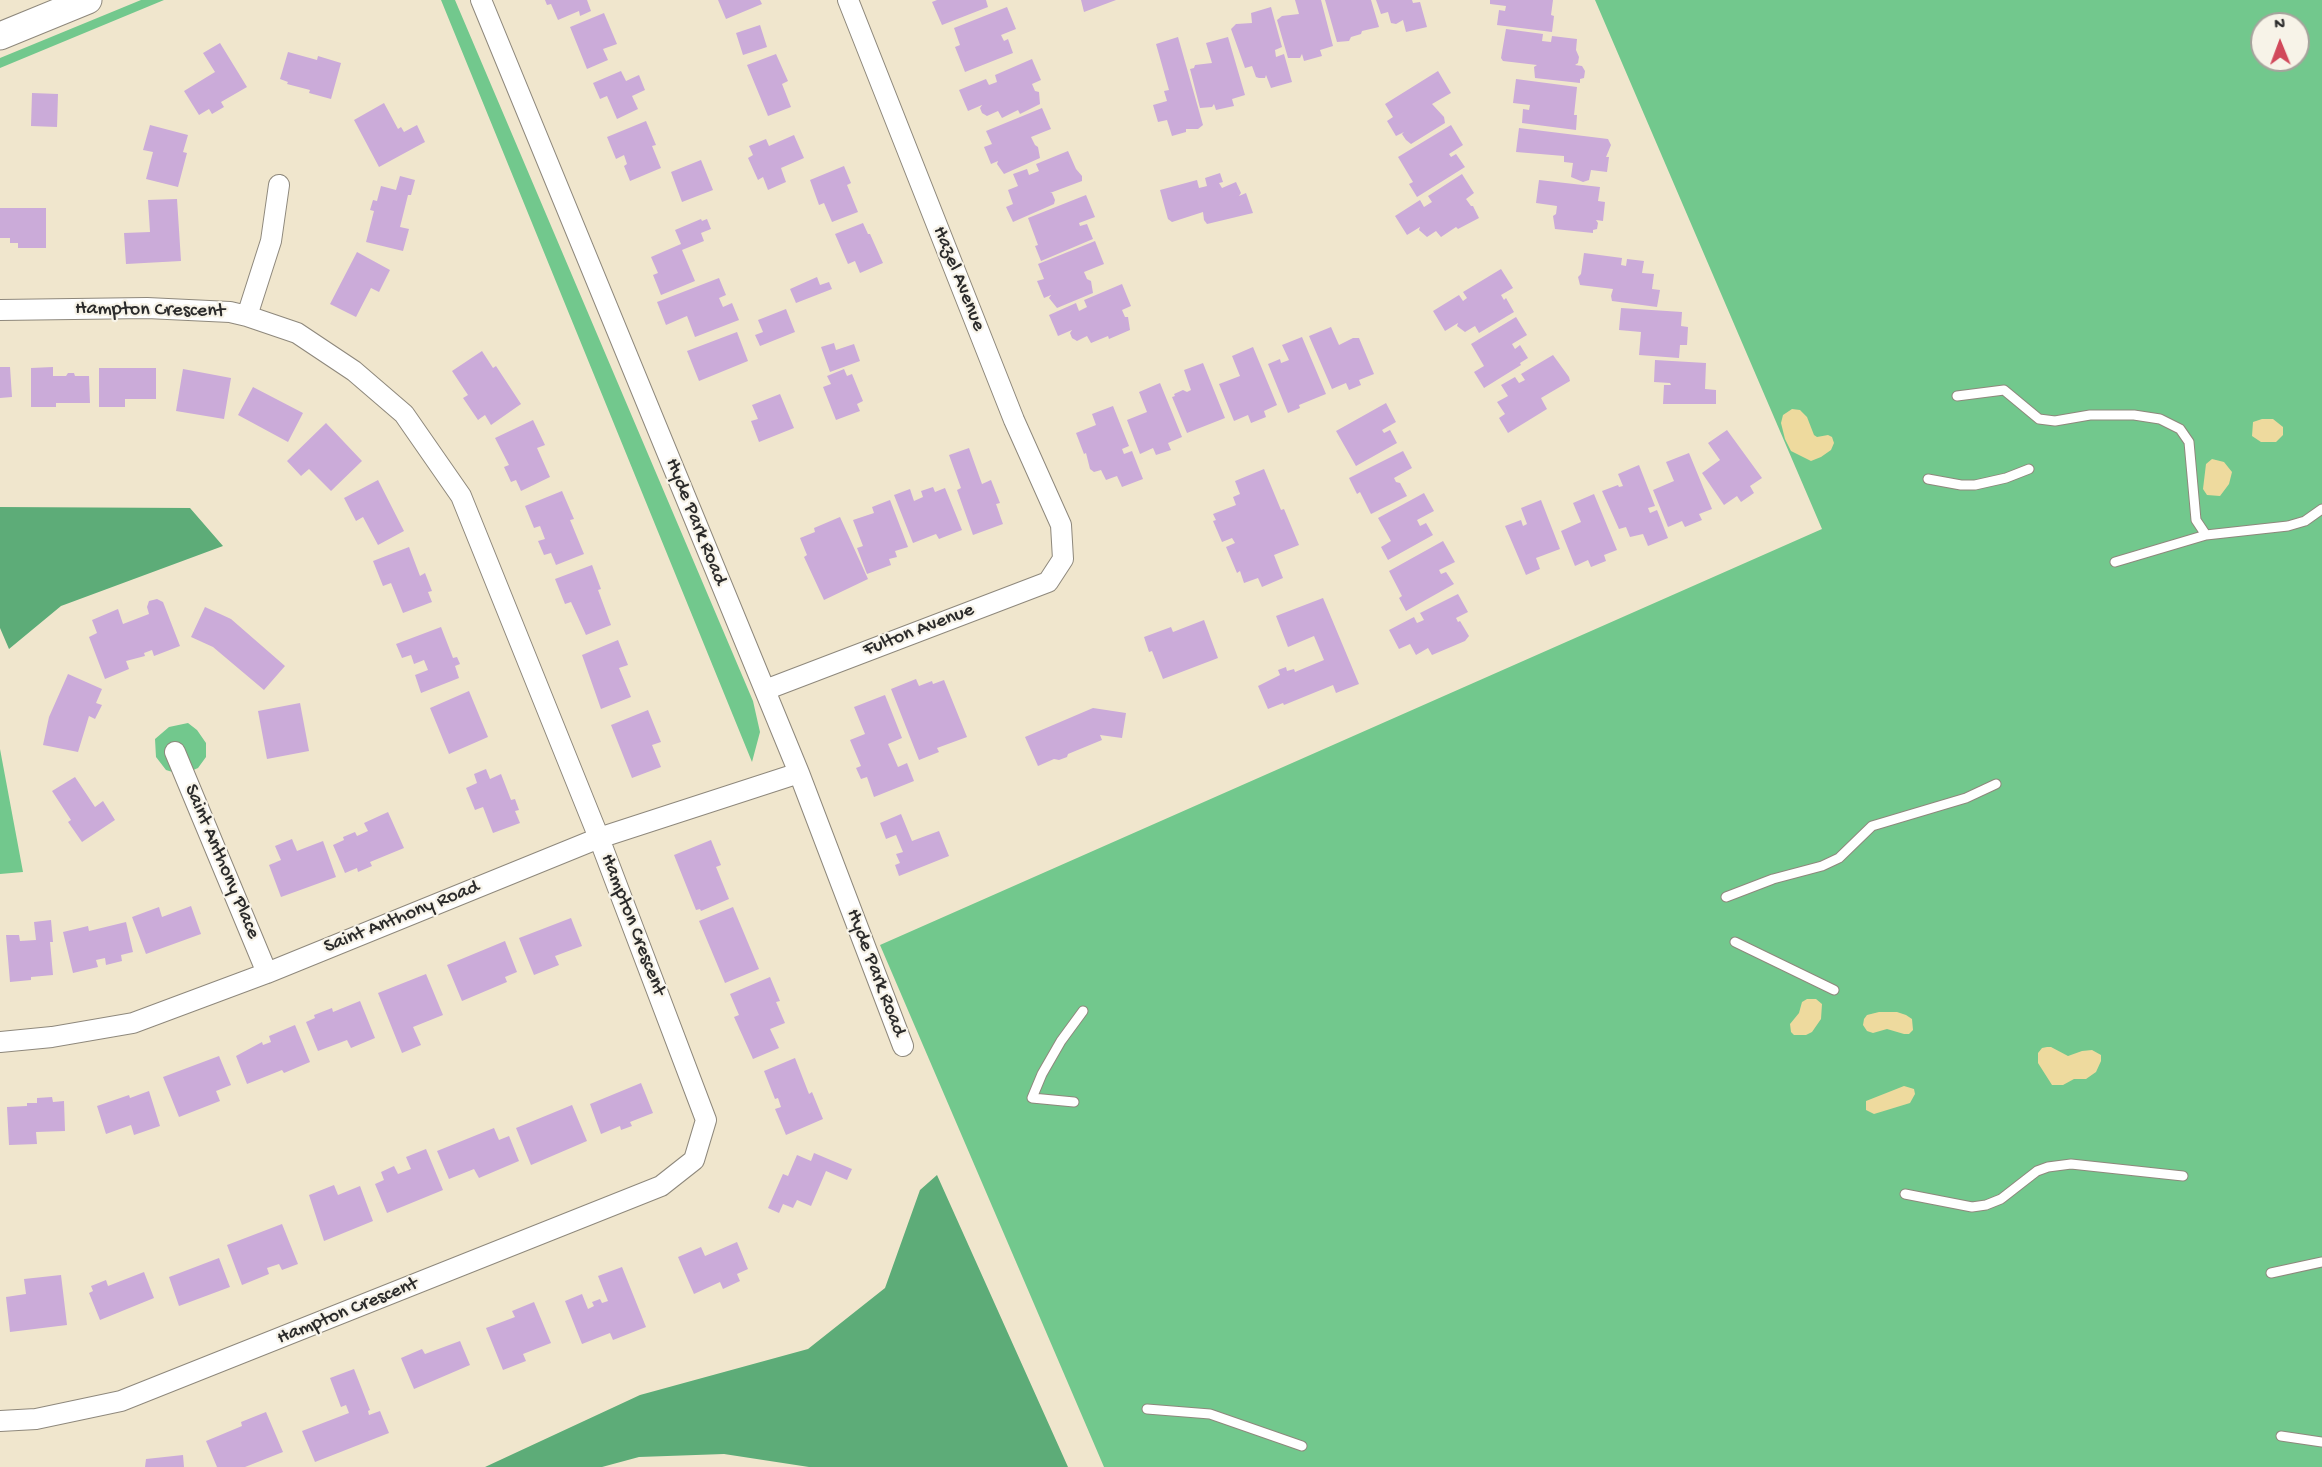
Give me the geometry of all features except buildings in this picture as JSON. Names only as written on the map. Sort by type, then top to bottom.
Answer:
[{"type":"main road","points":[[0,36],[88,0]]},
{"type":"street","name":"Hyde Park Road","points":[[481,0],[799,773],[903,1046]]},
{"type":"street","name":"Hazel Avenue","points":[[848,0],[1014,420],[1061,525],[1063,559]]},
{"type":"street","points":[[247,316],[271,241],[279,185]]},
{"type":"street","name":"Hampton Crescent","points":[[0,310],[147,308],[230,312],[247,316],[297,333],[362,378],[404,414],[461,496],[599,838],[706,1120],[694,1160],[661,1186],[121,1401],[36,1419],[0,1421]]},
{"type":"street","name":"Fulton Avenue","points":[[765,690],[1048,582],[1063,559]]},
{"type":"street","name":"Saint Anthony Place","points":[[175,752],[267,973]]},
{"type":"street","name":"Saint Anthony Road","points":[[0,1042],[51,1037],[133,1023],[267,973],[599,838],[799,773]]},
{"type":"lane","points":[[1957,396],[2004,390],[2039,419],[2055,421],[2090,415],[2134,415],[2160,419],[2180,429],[2189,442],[2196,520],[2206,535]]},
{"type":"lane","points":[[1928,479],[1960,485],[1975,485],[2006,478],[2030,469]]},
{"type":"lane","points":[[2115,562],[2206,535],[2288,526],[2305,521],[2322,509]]},
{"type":"lane","points":[[1726,897],[1773,879],[1822,866],[1839,858],[1872,826],[1966,798],[1996,784]]},
{"type":"lane","points":[[1735,942],[1834,990]]},
{"type":"lane","points":[[1074,1102],[1032,1098],[1060,1041],[1083,1011]]},
{"type":"lane","points":[[1905,1194],[1972,1207],[1986,1205],[2001,1199],[2037,1171],[2071,1164],[2183,1176]]},
{"type":"lane","points":[[2271,1273],[2322,1262]]},
{"type":"lane","points":[[1147,1409],[1210,1414],[1302,1446]]},
{"type":"lane","points":[[2281,1436],[2322,1442]]},
{"type":"green space","points":[[141,0],[164,0],[0,68],[0,58]]},
{"type":"green space","points":[[441,0],[455,0],[753,701],[760,732],[752,762]]},
{"type":"green space","points":[[1595,0],[2322,0],[2322,1467],[1104,1467],[880,945],[1822,529]]},
{"type":"green space","points":[[0,507],[190,508],[223,546],[61,606],[9,649],[0,628]]},
{"type":"green space","points":[[188,723],[197,730],[206,743],[206,757],[198,768],[182,775],[166,770],[156,757],[155,739],[169,727]]},
{"type":"green space","points":[[0,749],[23,872],[0,874]]},
{"type":"green space","points":[[937,1175],[1068,1467],[809,1467],[724,1454],[639,1457],[602,1467],[485,1467],[640,1395],[808,1349],[885,1288],[920,1190]]},
{"type":"sand","points":[[1792,409],[1800,410],[1807,417],[1814,435],[1832,437],[1834,443],[1831,450],[1811,461],[1791,451],[1781,423],[1783,415]]},
{"type":"sand","points":[[2273,419],[2283,427],[2283,435],[2276,442],[2261,442],[2252,436],[2253,422]]},
{"type":"sand","points":[[2212,459],[2224,462],[2232,472],[2229,484],[2220,496],[2207,495],[2203,489],[2206,464]]},
{"type":"sand","points":[[1807,999],[1816,999],[1822,1004],[1821,1019],[1812,1032],[1806,1035],[1794,1035],[1790,1024],[1799,1013],[1802,1002]]},
{"type":"sand","points":[[1897,1012],[1906,1015],[1912,1019],[1913,1030],[1909,1034],[1887,1029],[1873,1033],[1867,1031],[1863,1025],[1864,1019],[1867,1015]]},
{"type":"sand","points":[[2051,1047],[2068,1056],[2092,1050],[2101,1055],[2101,1061],[2096,1072],[2086,1079],[2074,1079],[2063,1085],[2052,1085],[2038,1063],[2038,1053],[2042,1048]]},
{"type":"sand","points":[[1904,1086],[1914,1089],[1915,1094],[1910,1103],[1874,1114],[1866,1110],[1866,1101]]}]
